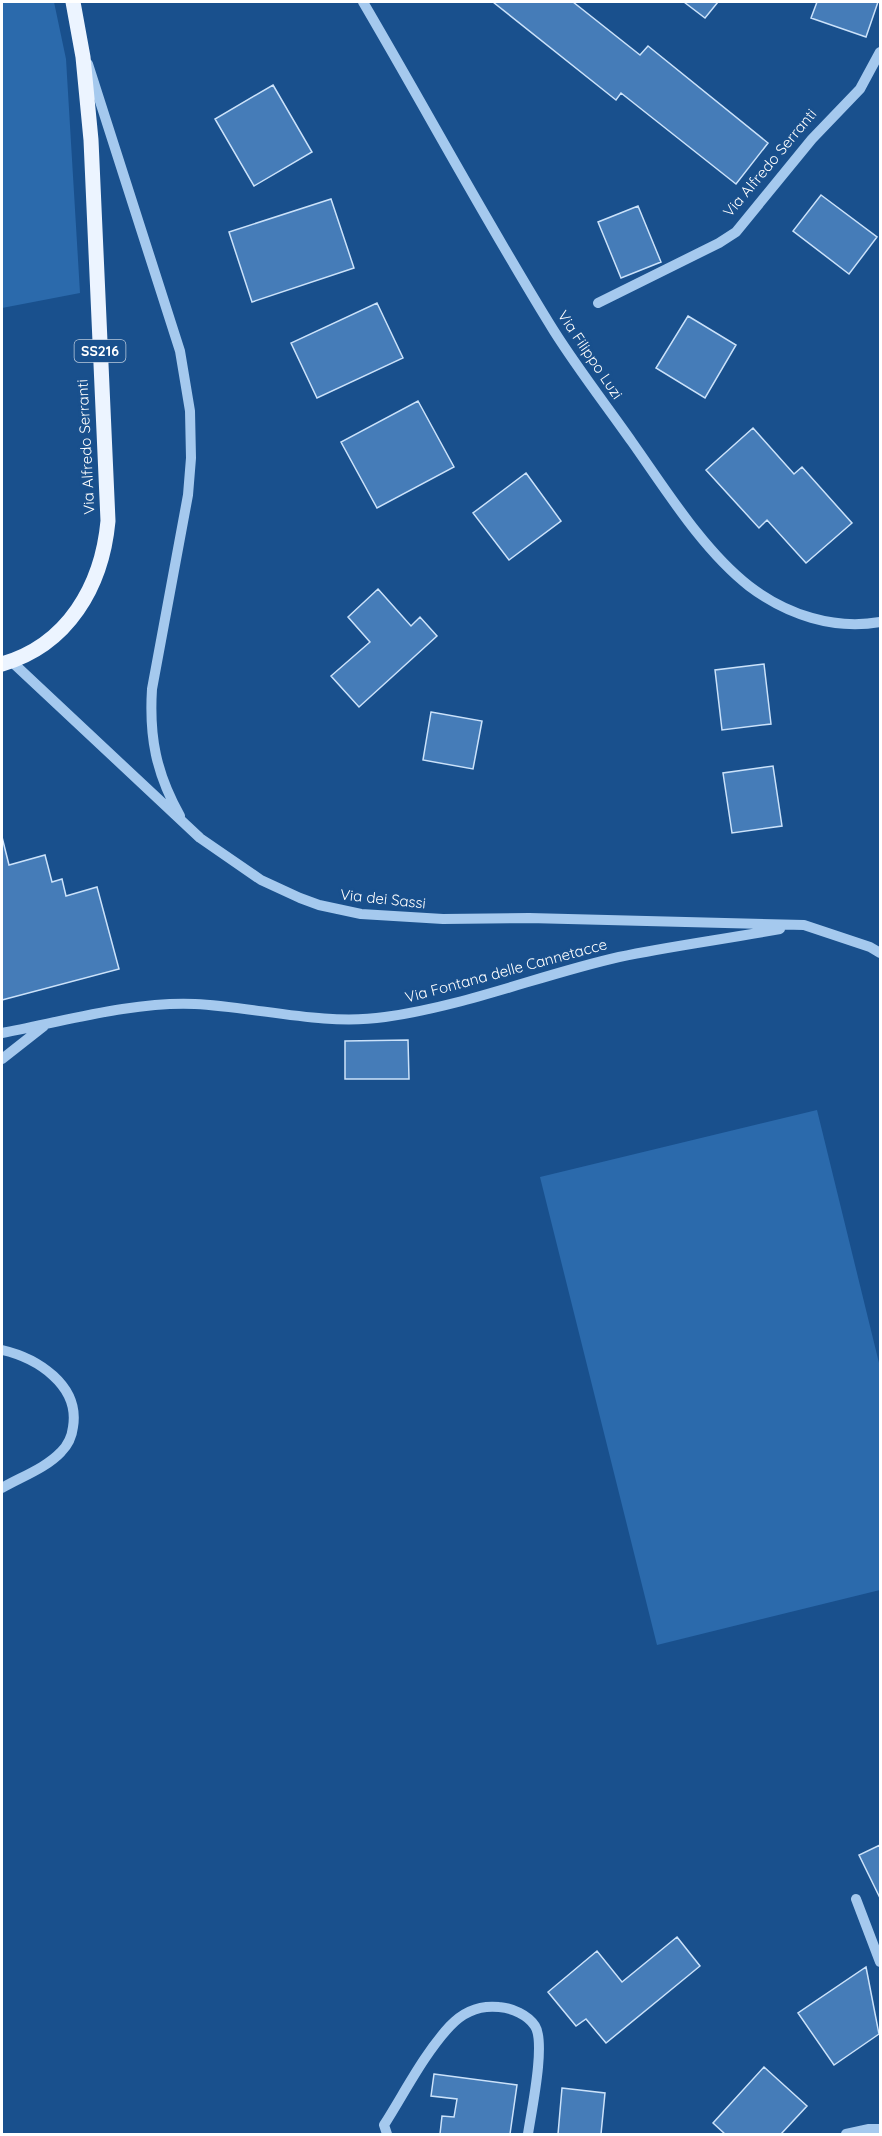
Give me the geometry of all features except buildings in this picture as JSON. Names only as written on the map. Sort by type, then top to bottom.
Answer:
[{"type":"main road","name":"Via Alfredo Serranti","points":[[6,663],[24,657],[42,645],[72,618],[92,584],[105,550],[108,521],[91,140],[80,38],[73,2]]},
{"type":"street","name":"Via Filippo Luzi","points":[[363,2],[555,333],[684,516],[728,568],[775,602],[815,620],[842,625],[880,622]]},
{"type":"street","points":[[80,38],[180,351],[190,411],[191,458],[188,495],[152,688],[151,710],[152,733],[161,778],[184,824]]},
{"type":"street","name":"Via Alfredo Serranti","points":[[598,303],[719,243],[736,232],[812,139],[860,89],[880,52]]},
{"type":"street","name":"Via dei Sassi","points":[[6,663],[184,824],[219,852],[261,880],[319,905],[362,914],[443,919],[529,918],[804,925]]},
{"type":"street","points":[[804,925],[870,946],[880,953]]},
{"type":"street","name":"Via Fontana delle Cannetacce","points":[[2,1033],[125,1010],[186,1004],[337,1019],[383,1018],[435,1008],[618,957],[804,925]]},
{"type":"street","points":[[2,1059],[45,1025]]},
{"type":"street","points":[[2,1350],[30,1359],[55,1376],[70,1398],[74,1408],[74,1420],[68,1443],[61,1452],[41,1467],[2,1488]]},
{"type":"street","points":[[856,1899],[880,1962]]},
{"type":"street","points":[[387,2134],[384,2125],[433,2047],[451,2025],[469,2010],[485,2007],[501,2007],[516,2011],[529,2019],[536,2027],[539,2041],[537,2075],[528,2134]]},
{"type":"street","points":[[846,2134],[880,2129]]},
{"type":"shaded area","points":[[2,2],[54,2],[66,59],[80,293],[2,308]]},
{"type":"shaded area","points":[[817,1110],[880,1367],[880,1590],[657,1645],[540,1177]]}]
